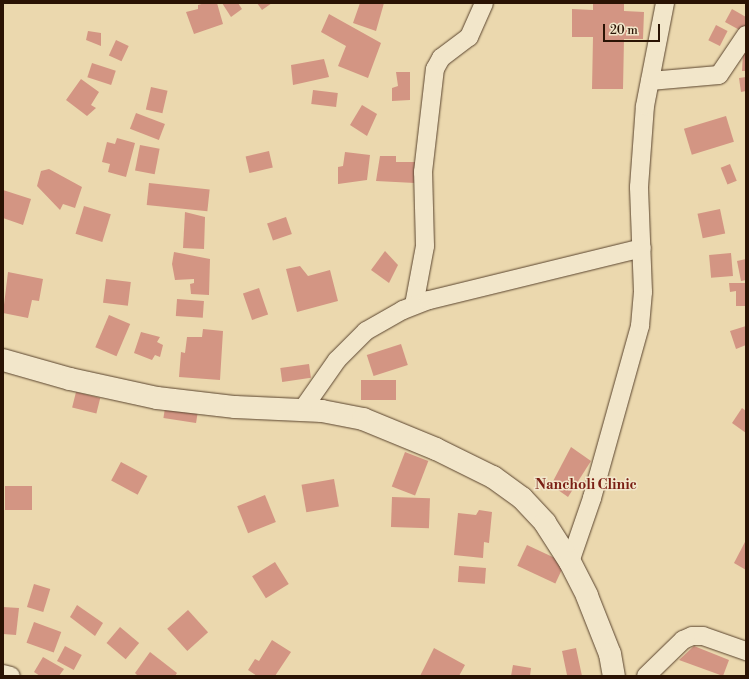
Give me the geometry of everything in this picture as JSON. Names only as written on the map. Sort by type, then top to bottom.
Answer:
[{"type":"street","points":[[414,305],[425,246],[423,172],[435,69],[441,58],[469,37],[484,3]]},
{"type":"street","points":[[570,562],[592,498],[640,326],[643,292],[639,187],[645,106],[665,3]]},
{"type":"street","points":[[650,81],[719,75],[746,35]]},
{"type":"street","points":[[302,410],[337,360],[366,331],[414,305],[642,248]]},
{"type":"street","points":[[3,360],[70,380],[157,398],[235,407],[322,411],[363,419],[436,449],[493,477],[522,498],[544,523],[570,562],[610,654],[614,676]]},
{"type":"street","points":[[646,676],[683,640],[692,636],[703,636],[746,651]]},
{"type":"street","points":[[3,674],[11,676]]},
{"type":"building","points":[[205,3],[217,3],[223,24],[194,34],[186,12],[198,9],[198,5]]},
{"type":"building","points":[[222,3],[238,3],[242,9],[231,17]]},
{"type":"building","points":[[257,3],[272,3],[262,10]]},
{"type":"building","points":[[360,3],[384,3],[376,31],[353,23]]},
{"type":"building","points":[[593,3],[624,3],[624,11],[644,12],[643,39],[624,39],[623,89],[592,89],[593,37],[572,37],[572,9],[593,10]]},
{"type":"building","points":[[732,9],[746,17],[745,33],[725,22]]},
{"type":"building","points":[[329,14],[381,43],[368,78],[338,66],[346,46],[321,32]]},
{"type":"building","points":[[716,25],[728,31],[720,46],[708,40]]},
{"type":"building","points":[[88,31],[101,33],[101,46],[86,40]]},
{"type":"building","points":[[116,40],[129,46],[122,61],[109,55]]},
{"type":"building","points":[[743,53],[746,53],[746,71],[742,71]]},
{"type":"building","points":[[324,59],[329,77],[293,85],[291,65]]},
{"type":"building","points":[[92,63],[116,71],[111,85],[87,77]]},
{"type":"building","points":[[396,72],[410,72],[410,100],[392,101],[392,88],[398,86]]},
{"type":"building","points":[[746,77],[746,91],[741,92],[739,78]]},
{"type":"building","points":[[81,79],[99,92],[91,105],[96,108],[87,116],[66,100]]},
{"type":"building","points":[[151,87],[168,91],[162,113],[146,109]]},
{"type":"building","points":[[313,90],[338,93],[336,107],[311,104]]},
{"type":"building","points":[[362,105],[377,114],[367,136],[350,125]]},
{"type":"building","points":[[136,113],[165,124],[159,140],[130,129]]},
{"type":"building","points":[[726,116],[734,142],[692,155],[684,129]]},
{"type":"building","points":[[117,138],[135,143],[126,177],[108,172],[110,164],[102,162],[107,142],[115,144]]},
{"type":"building","points":[[140,145],[160,149],[155,174],[135,171]]},
{"type":"building","points":[[269,151],[273,168],[249,173],[246,156]]},
{"type":"building","points":[[345,152],[370,155],[367,180],[338,184],[338,167],[343,166]]},
{"type":"building","points":[[380,156],[396,156],[396,162],[417,162],[415,183],[376,181]]},
{"type":"building","points":[[730,164],[737,181],[727,184],[721,168]]},
{"type":"building","points":[[49,169],[82,187],[75,208],[63,204],[60,210],[37,186],[41,171]]},
{"type":"building","points":[[149,183],[210,189],[207,211],[147,205]]},
{"type":"building","points":[[3,190],[31,199],[23,225],[3,218]]},
{"type":"building","points":[[84,206],[111,214],[102,242],[76,234]]},
{"type":"building","points":[[720,209],[725,233],[703,238],[698,214]]},
{"type":"building","points":[[185,212],[205,217],[204,249],[183,248]]},
{"type":"building","points":[[286,217],[292,234],[273,241],[267,224]]},
{"type":"building","points":[[385,251],[398,265],[389,283],[371,270]]},
{"type":"building","points":[[174,252],[210,259],[209,295],[191,294],[190,284],[194,283],[194,279],[175,280],[172,264]]},
{"type":"building","points":[[731,253],[733,276],[711,278],[709,255]]},
{"type":"building","points":[[746,259],[746,280],[741,281],[737,261]]},
{"type":"building","points":[[300,266],[308,276],[330,270],[338,301],[297,312],[286,269]]},
{"type":"building","points":[[8,272],[43,279],[39,301],[32,300],[28,318],[3,313]]},
{"type":"building","points":[[106,279],[131,282],[128,306],[103,303]]},
{"type":"building","points":[[729,283],[746,283],[746,306],[736,306],[736,291],[730,292]]},
{"type":"building","points":[[259,288],[268,314],[252,320],[243,294]]},
{"type":"building","points":[[177,299],[204,301],[203,318],[176,316]]},
{"type":"building","points":[[109,315],[130,324],[116,356],[95,347]]},
{"type":"building","points":[[746,326],[746,345],[736,349],[730,331]]},
{"type":"building","points":[[203,329],[223,331],[220,380],[179,377],[181,352],[185,353],[187,337],[202,337]]},
{"type":"building","points":[[141,332],[160,337],[157,342],[163,345],[160,357],[155,355],[152,360],[134,353]]},
{"type":"building","points":[[401,344],[408,365],[374,376],[367,355]]},
{"type":"building","points":[[309,364],[311,378],[282,382],[280,368]]},
{"type":"building","points":[[361,380],[396,380],[396,400],[361,400]]},
{"type":"building","points":[[76,392],[100,398],[96,414],[72,408]]},
{"type":"building","points":[[165,408],[198,413],[196,423],[163,418]]},
{"type":"building","points":[[742,408],[746,411],[746,433],[732,423]]},
{"type":"building","points":[[571,447],[591,461],[568,497],[551,485]]},
{"type":"building","points":[[405,452],[428,461],[415,496],[392,487]]},
{"type":"building","points":[[121,462],[147,476],[138,495],[111,481]]},
{"type":"building","points":[[334,479],[339,507],[306,512],[302,485]]},
{"type":"building","points":[[5,486],[32,486],[32,510],[5,510]]},
{"type":"building","points":[[265,495],[276,522],[248,533],[237,506]]},
{"type":"building","points":[[392,497],[430,498],[429,528],[391,527]]},
{"type":"building","points":[[479,510],[492,512],[489,543],[484,542],[483,558],[454,555],[458,513],[476,515]]},
{"type":"building","points":[[746,540],[746,570],[734,563]]},
{"type":"building","points":[[527,545],[565,563],[555,584],[517,566]]},
{"type":"building","points":[[275,562],[289,584],[266,598],[252,576]]},
{"type":"building","points":[[459,566],[486,568],[485,584],[458,582]]},
{"type":"building","points":[[34,584],[50,589],[43,612],[27,607]]},
{"type":"building","points":[[77,605],[103,623],[95,636],[70,617]]},
{"type":"building","points":[[3,607],[19,608],[16,635],[3,634]]},
{"type":"building","points":[[188,610],[208,632],[187,651],[167,629]]},
{"type":"building","points":[[34,622],[61,632],[54,653],[26,643]]},
{"type":"building","points":[[120,627],[139,643],[126,659],[107,643]]},
{"type":"building","points":[[272,640],[291,652],[275,676],[257,676],[248,670],[255,659],[259,661]]},
{"type":"building","points":[[65,646],[82,655],[74,670],[57,661]]},
{"type":"building","points":[[694,646],[729,660],[723,676],[679,660]]},
{"type":"building","points":[[434,648],[465,665],[459,676],[420,676]]},
{"type":"building","points":[[576,648],[582,676],[538,676],[567,675],[562,651]]},
{"type":"building","points":[[150,652],[177,673],[175,676],[138,676],[135,673]]},
{"type":"building","points":[[43,657],[64,669],[59,676],[40,676],[34,672]]},
{"type":"building","points":[[513,665],[531,668],[530,676],[511,676]]},
{"type":"district","name":"Nancholi Clinic","points":[[586,485]]}]
